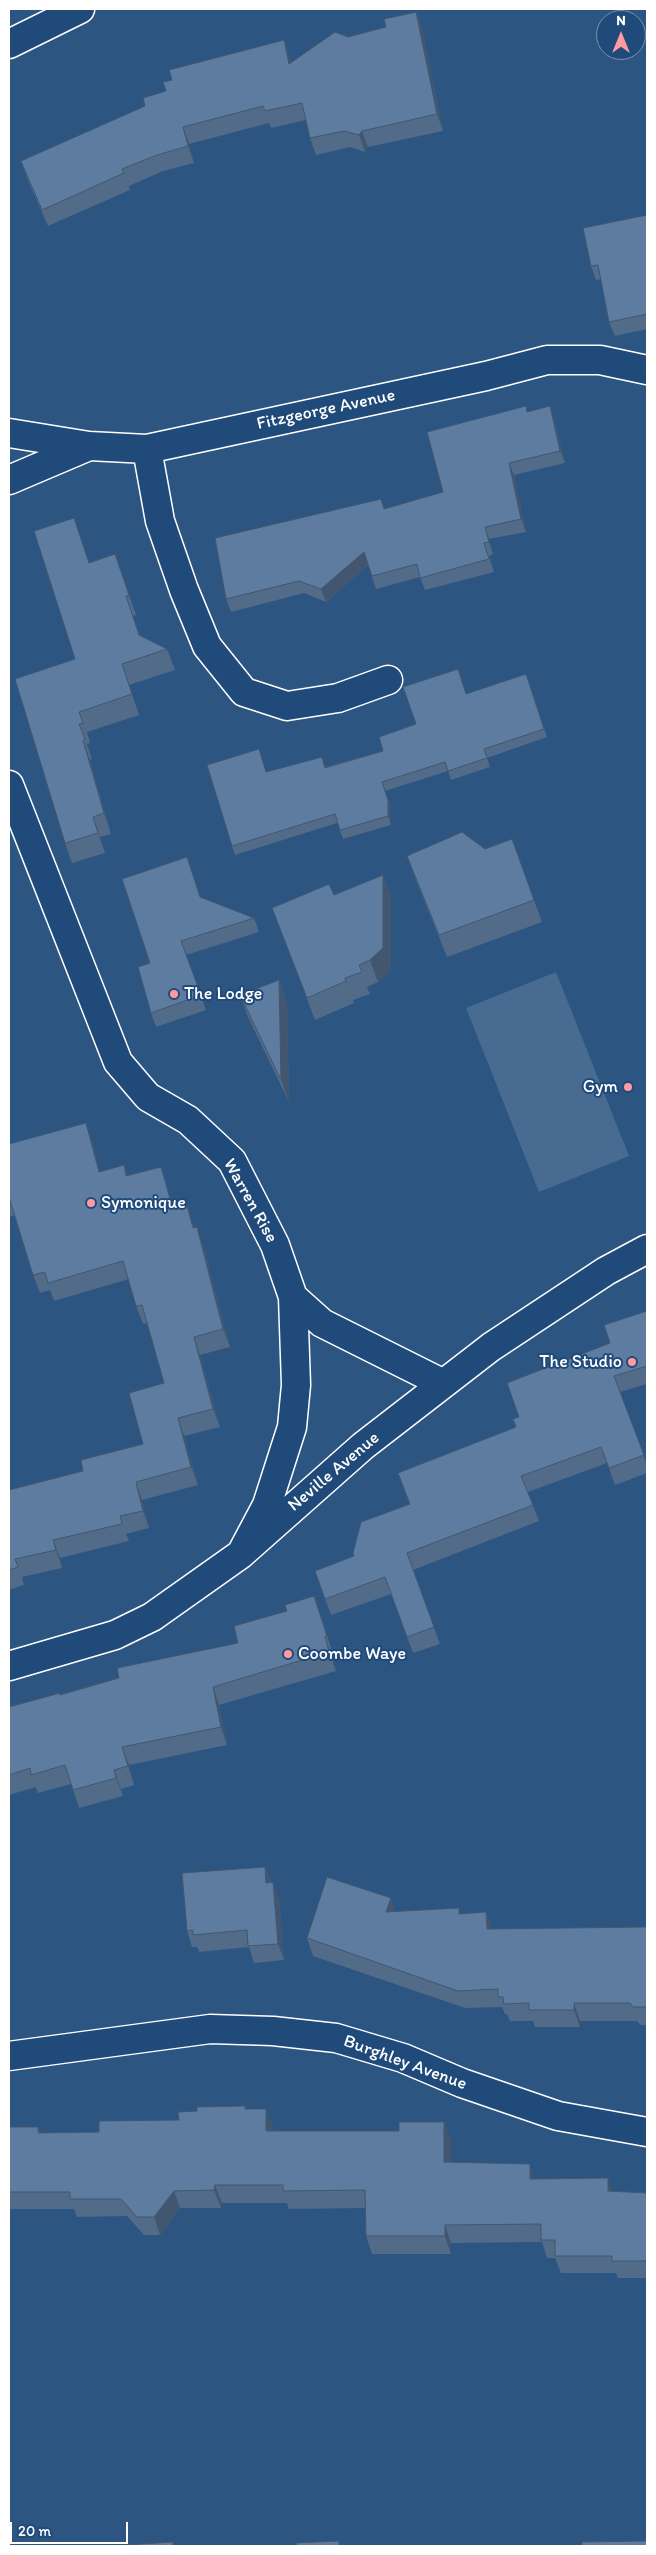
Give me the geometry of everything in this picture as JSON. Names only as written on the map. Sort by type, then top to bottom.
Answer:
[{"type":"street","points":[[9,44],[80,9]]},
{"type":"street","name":"Fitzgeorge Avenue","points":[[9,480],[89,446],[147,449],[486,376],[547,360],[600,360],[647,370]]},
{"type":"street","points":[[9,433],[89,446]]},
{"type":"street","points":[[147,449],[160,521],[184,590],[207,646],[244,692],[287,706],[338,698],[388,680]]},
{"type":"street","name":"Warren Rise","points":[[9,785],[118,1062],[148,1097],[188,1120],[232,1161],[275,1245],[293,1297],[296,1385],[292,1427],[267,1505],[240,1554]]},
{"type":"street","name":"Neville Avenue","points":[[9,1666],[106,1638],[152,1617],[240,1554],[363,1446],[442,1383],[541,1312],[606,1271],[647,1249]]},
{"type":"street","points":[[293,1297],[322,1323],[442,1383]]},
{"type":"street","name":"Burghley Avenue","points":[[9,2056],[210,2029],[273,2031],[336,2038],[403,2058],[462,2083],[558,2116],[647,2132]]},
{"type":"shaded area","points":[[556,972],[629,1156],[539,1192],[466,1008]]},
{"type":"building","points":[[416,12],[437,114],[362,131],[359,135],[344,131],[310,138],[302,103],[265,111],[263,106],[183,127],[188,146],[157,155],[122,169],[124,173],[42,210],[21,161],[145,106],[143,98],[166,91],[163,82],[172,80],[169,70],[284,40],[289,64],[335,32],[348,37],[386,27],[384,19]]},
{"type":"building","points":[[647,215],[647,314],[609,322],[598,265],[591,266],[583,228]]},
{"type":"building","points":[[526,406],[527,412],[550,406],[560,451],[509,463],[521,519],[485,527],[489,542],[484,543],[489,559],[420,578],[417,564],[372,576],[364,552],[321,589],[299,581],[226,599],[215,538],[381,499],[384,509],[443,492],[427,432]]},
{"type":"building","points":[[74,518],[89,563],[115,554],[129,595],[126,596],[139,635],[167,649],[122,664],[132,694],[79,712],[83,723],[79,724],[85,739],[83,740],[104,813],[93,817],[98,833],[65,843],[15,679],[75,659],[34,531]]},
{"type":"building","points":[[458,669],[466,694],[526,674],[544,729],[484,749],[487,758],[448,771],[445,762],[382,782],[388,800],[388,816],[340,830],[335,814],[232,846],[207,765],[259,749],[266,772],[322,757],[325,768],[383,751],[379,737],[416,724],[403,687]]},
{"type":"building","points":[[462,832],[485,849],[512,839],[534,900],[439,935],[407,856]]},
{"type":"building","points":[[187,857],[200,897],[254,918],[181,941],[201,995],[151,1013],[138,967],[150,963],[122,879]]},
{"type":"building","points":[[383,875],[383,948],[370,960],[359,965],[362,972],[345,978],[346,981],[307,998],[272,908],[329,884],[334,895]]},
{"type":"building","points":[[279,980],[281,1080],[240,995]]},
{"type":"building","points":[[86,1123],[99,1172],[124,1165],[126,1176],[161,1167],[172,1206],[186,1202],[193,1228],[197,1227],[223,1329],[194,1337],[213,1409],[178,1418],[191,1467],[136,1482],[143,1511],[120,1516],[122,1524],[53,1540],[56,1550],[15,1559],[18,1567],[9,1570],[9,1490],[83,1471],[81,1460],[143,1444],[129,1393],[164,1383],[142,1305],[136,1306],[123,1261],[48,1283],[45,1272],[33,1275],[9,1197],[9,1144]]},
{"type":"building","points":[[647,1311],[647,1366],[614,1376],[644,1455],[609,1468],[601,1447],[521,1476],[533,1505],[407,1553],[434,1627],[407,1637],[385,1577],[325,1599],[315,1571],[354,1556],[353,1553],[361,1522],[410,1504],[398,1473],[516,1427],[513,1419],[519,1417],[507,1383],[610,1343],[604,1325]]},
{"type":"building","points":[[314,1596],[327,1636],[325,1636],[329,1652],[213,1687],[221,1727],[122,1747],[128,1766],[114,1770],[116,1778],[73,1790],[65,1765],[31,1775],[30,1768],[9,1775],[9,1707],[119,1678],[117,1668],[238,1643],[234,1626],[287,1611],[285,1605]]},
{"type":"building","points":[[265,1867],[266,1883],[273,1882],[278,1944],[248,1946],[247,1930],[193,1935],[193,1930],[187,1931],[182,1873]]},
{"type":"building","points":[[327,1877],[391,1898],[386,1912],[459,1908],[459,1914],[486,1912],[487,1929],[647,1927],[647,2007],[633,2007],[630,2003],[574,2003],[574,2010],[529,2010],[529,2003],[504,2004],[503,1997],[498,1997],[498,1989],[458,1991],[307,1938]]},
{"type":"building","points":[[245,2106],[245,2109],[266,2109],[266,2131],[399,2131],[399,2122],[444,2122],[444,2162],[530,2164],[530,2179],[608,2178],[608,2191],[647,2193],[647,2261],[612,2261],[612,2256],[555,2256],[555,2240],[541,2240],[541,2224],[445,2225],[445,2236],[366,2236],[365,2190],[283,2191],[283,2185],[215,2185],[214,2190],[174,2191],[154,2217],[137,2217],[121,2199],[70,2199],[70,2192],[9,2192],[9,2127],[38,2127],[38,2133],[99,2132],[99,2121],[179,2120],[178,2112],[197,2111],[197,2107]]},
{"type":"building","points":[[339,2541],[339,2546],[297,2546],[296,2543]]},
{"type":"building","points":[[647,2541],[647,2546],[549,2546],[582,2545],[582,2542]]},
{"type":"building","points":[[173,2542],[173,2546],[109,2546]]},
{"type":"place","name":"The Lodge","points":[[174,994]]},
{"type":"place","name":"Gym","points":[[628,1087]]},
{"type":"place","name":"Symonique","points":[[91,1203]]},
{"type":"place","name":"The Studio","points":[[632,1362]]},
{"type":"place","name":"Coombe Waye","points":[[288,1654]]}]
